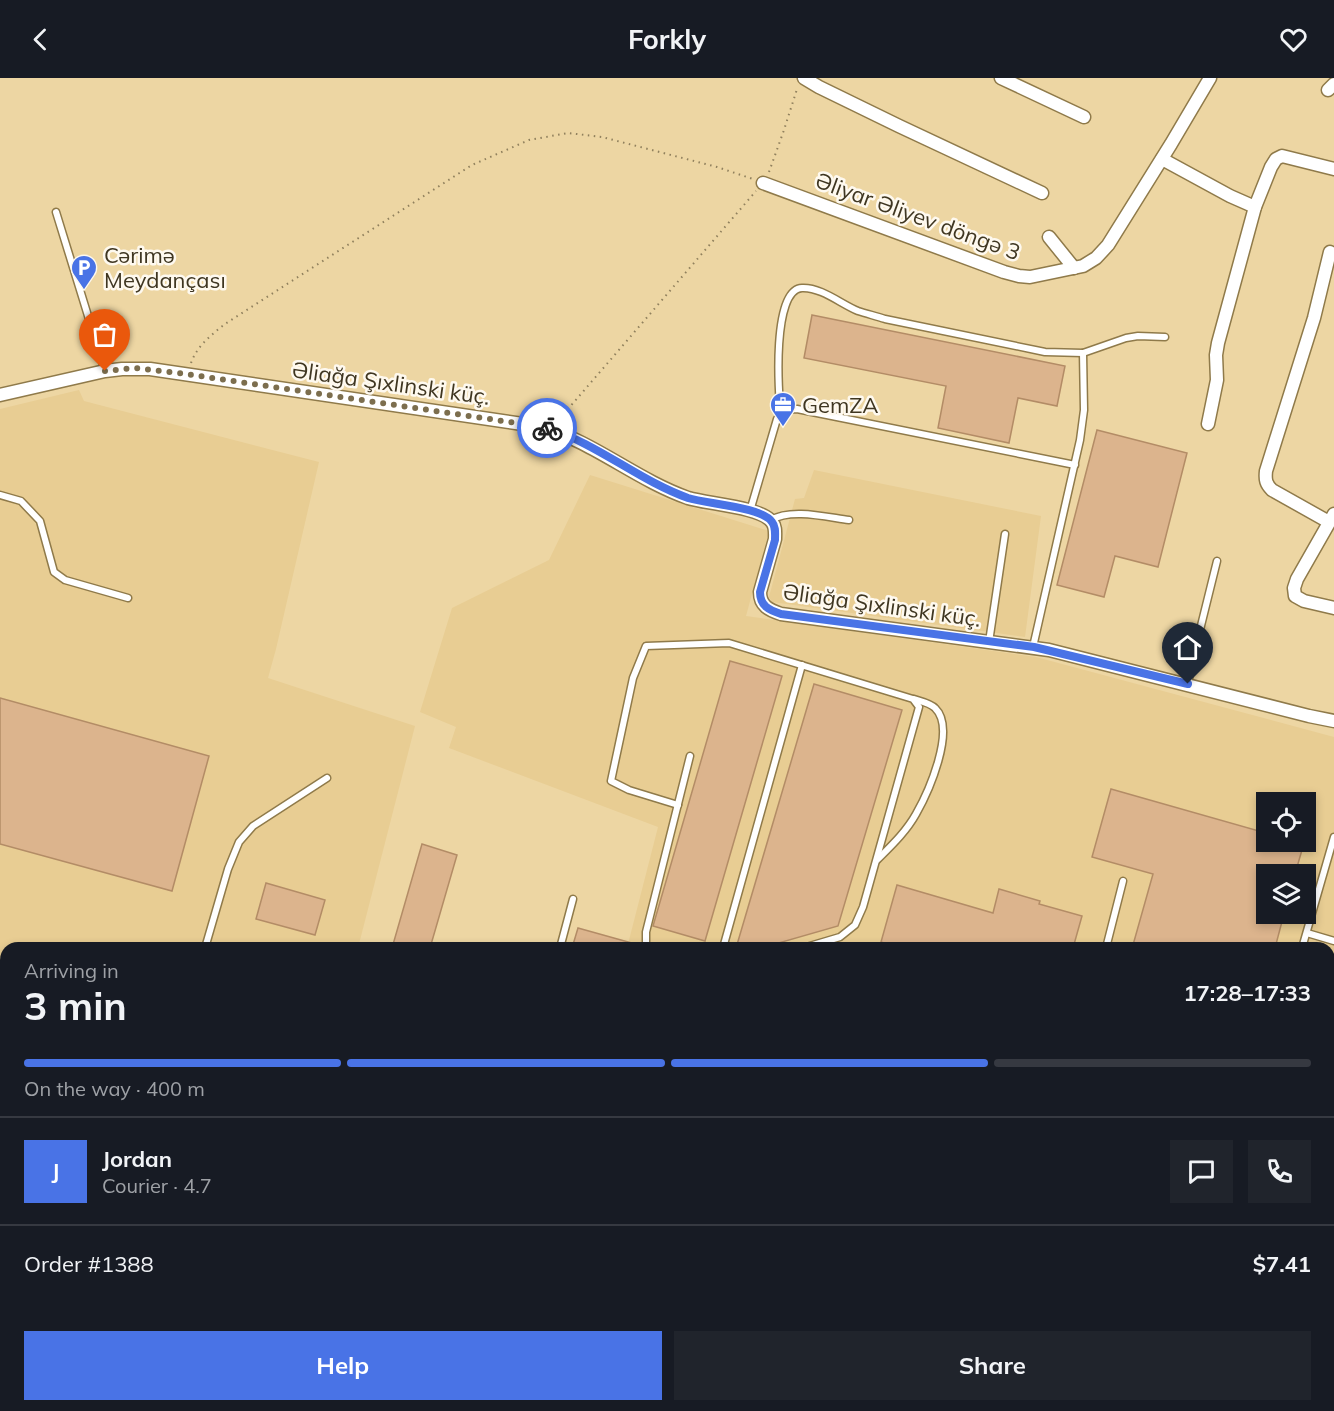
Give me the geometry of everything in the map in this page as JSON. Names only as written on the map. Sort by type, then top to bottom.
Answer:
[{"type":"street","points":[[1001,78],[1084,117]]},
{"type":"street","name":"Əliyar Əliyev döngə 3","points":[[763,183],[1019,276],[1030,277],[1083,266],[1096,258],[1108,245],[1210,78]]},
{"type":"street","points":[[801,83],[819,87],[1042,193]]},
{"type":"street","points":[[1208,424],[1217,380],[1218,343],[1255,207],[1271,167],[1276,159],[1282,156],[1334,169]]},
{"type":"street","points":[[1162,159],[1255,207]]},
{"type":"street","points":[[1049,237],[1074,268]]},
{"type":"street","points":[[1330,252],[1314,318],[1266,471],[1266,479],[1267,485],[1272,490],[1331,518],[1294,588],[1295,596],[1304,601],[1334,608]]},
{"type":"street","name":"Əliağa Şıxlinski küç.","points":[[0,395],[105,371],[134,368],[530,425],[556,431],[580,441],[627,469],[672,491],[708,503],[759,513],[771,520],[775,540],[760,599],[765,607],[772,611],[1034,647],[1334,721]]},
{"type":"lane","points":[[56,212],[105,371]]},
{"type":"lane","points":[[781,414],[778,399],[779,337],[788,298],[794,290],[799,288],[810,288],[859,311],[896,321],[1045,352],[1083,353],[1126,338],[1165,337]]},
{"type":"lane","points":[[1034,647],[1080,440],[1084,410],[1083,353]]},
{"type":"lane","points":[[750,511],[777,419],[788,410],[797,409],[1075,465]]},
{"type":"lane","points":[[0,495],[21,501],[40,521],[54,572],[65,580],[128,598]]},
{"type":"lane","points":[[771,520],[778,516],[792,514],[849,520]]},
{"type":"lane","points":[[989,642],[1005,534]]},
{"type":"lane","points":[[1188,684],[1192,658],[1217,561]]},
{"type":"lane","points":[[678,805],[629,790],[611,781],[633,678],[646,646],[729,643],[913,699],[935,708],[940,716],[943,739],[930,785],[916,815],[902,834],[876,860]]},
{"type":"lane","points":[[725,942],[802,665]]},
{"type":"lane","points":[[826,942],[840,938],[855,925],[863,907],[919,707],[913,699]]},
{"type":"lane","points":[[646,942],[646,932],[690,756]]},
{"type":"lane","points":[[207,942],[228,868],[239,842],[253,826],[327,778]]},
{"type":"lane","points":[[1304,942],[1334,837]]},
{"type":"lane","points":[[1108,942],[1123,881]]},
{"type":"lane","points":[[562,942],[573,899]]},
{"type":"lane","points":[[1307,933],[1334,941]]},
{"type":"path","points":[[556,431],[568,409],[763,183],[771,168],[801,83]]},
{"type":"path","points":[[186,374],[198,349],[225,324],[472,165],[529,140],[568,133],[602,137],[717,167],[763,183]]},
{"type":"shaded area","points":[[79,390],[84,401],[319,462],[268,678],[415,726],[360,942],[0,942],[0,409]]},
{"type":"shaded area","points":[[814,470],[1041,516],[1025,637],[772,602],[769,597],[795,499],[804,498]]},
{"type":"shaded area","points":[[590,475],[769,531],[746,616],[1036,657],[1334,737],[1334,942],[629,942],[658,827],[449,748],[456,727],[420,712],[452,608],[549,560]]},
{"type":"building","points":[[812,315],[1065,366],[1057,406],[1018,398],[1009,443],[938,428],[946,386],[804,358]]},
{"type":"building","points":[[1097,430],[1187,453],[1158,567],[1115,556],[1104,597],[1057,585]]},
{"type":"building","points":[[730,661],[782,676],[705,941],[653,926]]},
{"type":"building","points":[[814,684],[902,710],[838,926],[782,942],[738,942]]},
{"type":"building","points":[[0,698],[209,756],[172,891],[0,844]]},
{"type":"building","points":[[1111,789],[1256,830],[1256,852],[1301,852],[1298,864],[1256,864],[1256,924],[1281,924],[1277,942],[1134,942],[1153,874],[1092,857]]},
{"type":"building","points":[[422,844],[457,855],[432,942],[394,942]]},
{"type":"building","points":[[266,883],[325,900],[315,935],[256,919]]},
{"type":"building","points":[[897,885],[993,913],[999,889],[1040,901],[1039,904],[1082,916],[1075,942],[881,942]]},
{"type":"building","points":[[578,928],[628,942],[574,942]]},
{"type":"way so far","points":[[105,371],[150,369],[547,428]]},
{"type":"place","name":"Cərimə Meydançası","points":[[84,291]]},
{"type":"place","name":"GemZA","points":[[783,428]]},
{"type":"route","points":[[547,428],[580,441],[627,469],[672,491],[708,503],[759,513],[771,520],[775,540],[760,599],[765,607],[772,611],[1034,647],[1188,684]]}]
